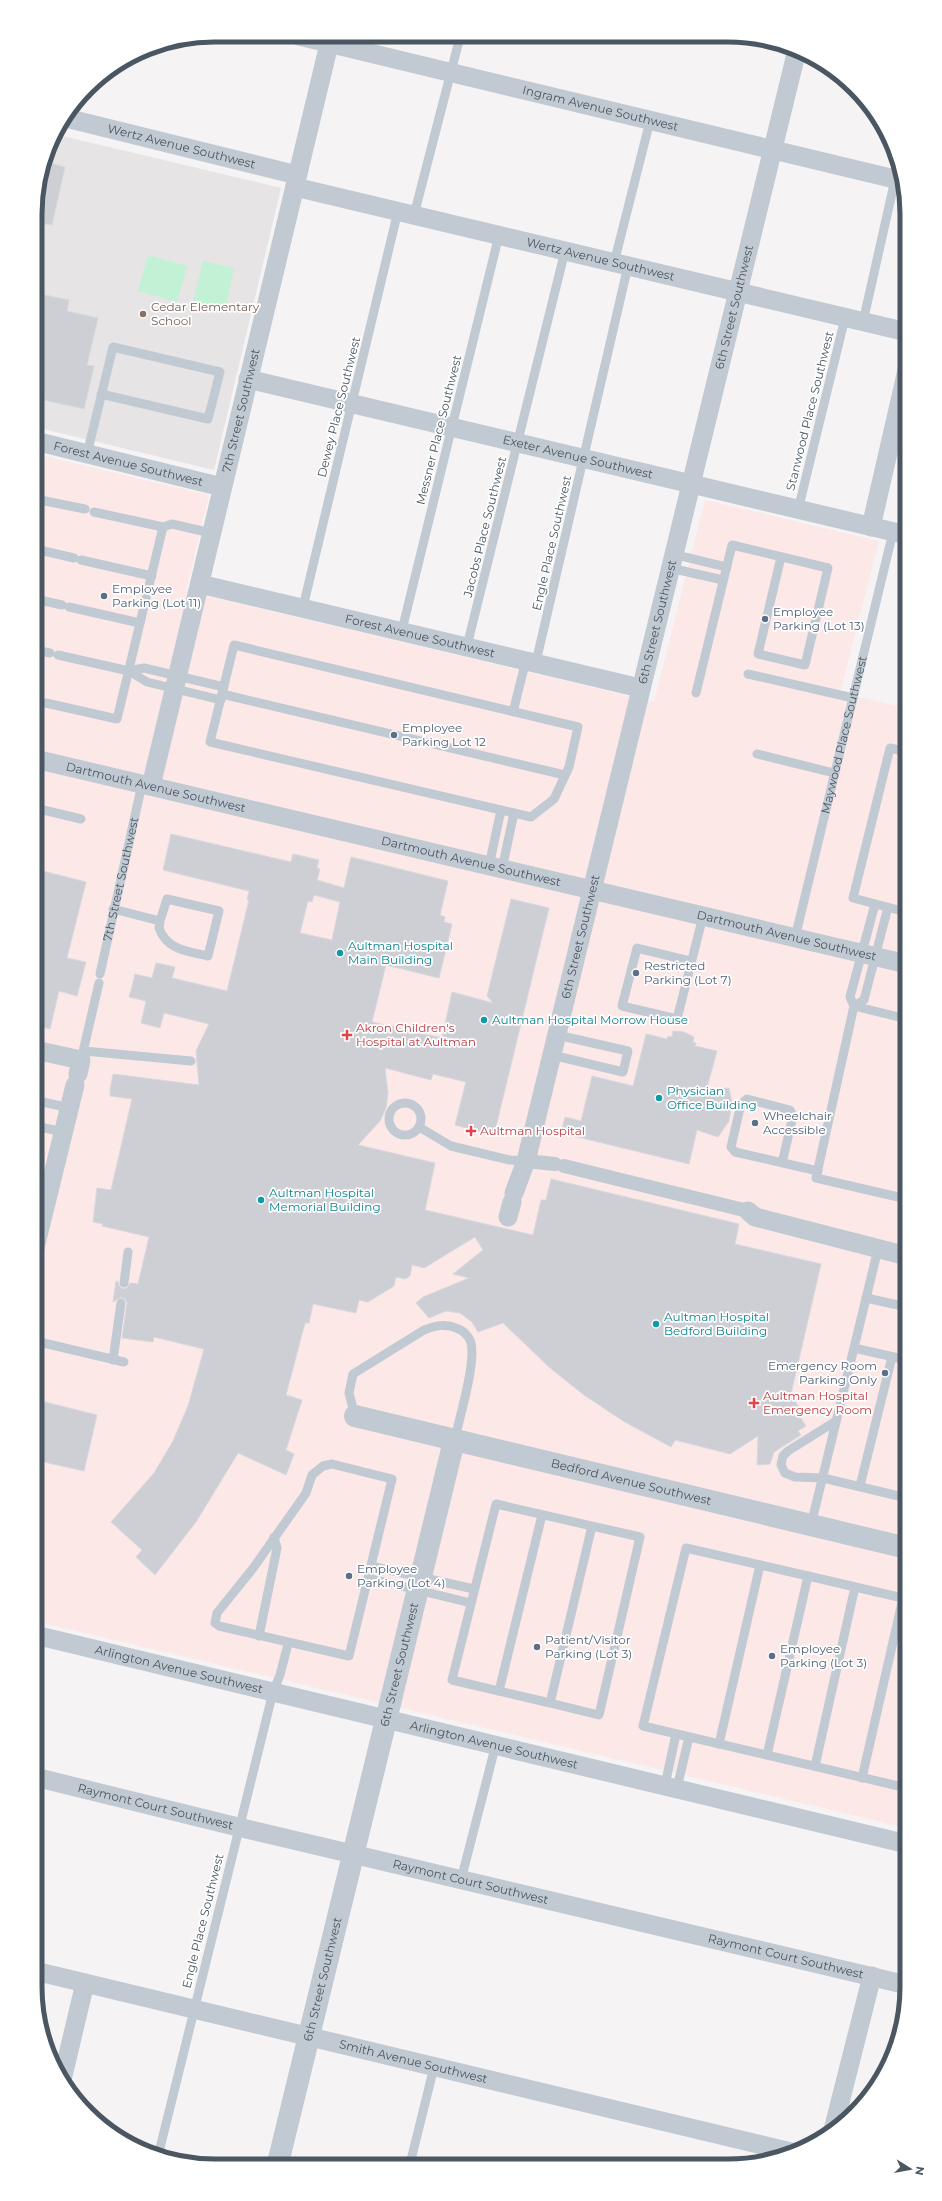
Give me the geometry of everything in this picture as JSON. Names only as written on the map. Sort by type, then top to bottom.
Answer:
[{"type":"street","name":"7th Street Southwest","points":[[146,785],[177,683],[211,533],[330,42]]},
{"type":"street","name":"Ingram Avenue Southwest","points":[[337,42],[450,74],[773,151],[895,173]]},
{"type":"street","name":"6th Street Southwest","points":[[511,1204],[526,1161],[640,688],[796,56]]},
{"type":"street","name":"Wertz Avenue Southwest","points":[[70,119],[296,181],[406,213],[900,330]]},
{"type":"street","name":"Exeter Avenue Southwest","points":[[248,378],[900,534]]},
{"type":"street","points":[[871,527],[900,401]]},
{"type":"street","name":"Forest Avenue Southwest","points":[[42,443],[222,487]]},
{"type":"street","name":"Forest Avenue Southwest","points":[[200,584],[402,630],[640,688]]},
{"type":"street","name":"Dartmouth Avenue Southwest","points":[[42,761],[900,962]]},
{"type":"street","points":[[42,1053],[80,1068]]},
{"type":"street","name":"7th Street Southwest","points":[[42,1220],[80,1068]]},
{"type":"street","points":[[526,1161],[560,1165],[748,1210],[755,1217],[900,1254]]},
{"type":"street","name":"Bedford Avenue Southwest","points":[[355,1416],[454,1441],[900,1546]]},
{"type":"street","name":"6th Street Southwest","points":[[279,2159],[388,1719],[454,1441]]},
{"type":"street","name":"Arlington Avenue Southwest","points":[[42,1637],[496,1744],[900,1842]]},
{"type":"street","name":"Raymont Court Southwest","points":[[42,1779],[238,1827],[900,1983]]},
{"type":"street","name":"Smith Avenue Southwest","points":[[42,1973],[783,2150]]},
{"type":"street","points":[[835,2122],[872,1976]]},
{"type":"street","points":[[64,2071],[85,1984]]},
{"type":"lane","name":"Dewey Place Southwest","points":[[303,607],[352,403],[406,213],[450,74],[458,42]]},
{"type":"lane","name":"Engle Place Southwest","points":[[513,712],[531,661],[585,459],[621,264],[650,121]]},
{"type":"lane","name":"Stanwood Place Southwest","points":[[798,510],[897,180]]},
{"type":"lane","name":"Messner Place Southwest","points":[[402,630],[499,235]]},
{"type":"lane","name":"Jacobs Place Southwest","points":[[467,646],[519,443],[565,251]]},
{"type":"lane","points":[[87,454],[101,394],[113,347],[220,372],[208,419],[101,394]]},
{"type":"lane","points":[[42,501],[163,527],[172,524],[211,533]]},
{"type":"lane","points":[[42,702],[117,719],[163,527]]},
{"type":"lane","name":"Maywood Place Southwest","points":[[795,938],[853,698],[900,534]]},
{"type":"lane","points":[[696,693],[732,545],[828,568],[805,665],[758,654],[781,557]]},
{"type":"lane","points":[[42,551],[152,576]]},
{"type":"lane","points":[[672,561],[727,567]]},
{"type":"lane","points":[[672,561],[723,580]]},
{"type":"lane","points":[[42,601],[140,623]]},
{"type":"lane","points":[[234,645],[578,727],[565,775],[554,800],[531,817],[210,742],[222,694],[234,645]]},
{"type":"lane","points":[[42,651],[129,671],[147,682],[177,683],[222,694]]},
{"type":"lane","points":[[129,671],[144,668],[177,683],[565,775]]},
{"type":"lane","points":[[748,674],[853,698]]},
{"type":"lane","points":[[900,750],[890,748],[853,898],[900,910]]},
{"type":"lane","points":[[757,754],[834,774]]},
{"type":"lane","name":"7th Street Southwest","points":[[80,1068],[113,910],[146,785]]},
{"type":"lane","points":[[42,810],[81,819]]},
{"type":"lane","points":[[495,867],[501,810]]},
{"type":"lane","points":[[495,867],[514,814]]},
{"type":"lane","points":[[167,899],[219,911],[208,956],[174,948],[169,944],[159,928],[160,921],[167,899]]},
{"type":"lane","points":[[854,1006],[864,1000],[875,904]]},
{"type":"lane","points":[[888,907],[850,997],[854,1006],[816,1178],[900,1197]]},
{"type":"lane","points":[[113,910],[160,921]]},
{"type":"lane","points":[[691,961],[637,948],[622,1006],[677,1019],[703,916]]},
{"type":"lane","points":[[854,1006],[900,1017]]},
{"type":"lane","points":[[552,1055],[623,1072],[628,1052],[557,1035]]},
{"type":"lane","points":[[80,1068],[191,1061]]},
{"type":"lane","points":[[782,1163],[793,1116],[790,1110],[747,1099],[741,1104],[731,1147],[735,1152],[782,1163],[818,1171]]},
{"type":"lane","points":[[42,1102],[70,1108]]},
{"type":"lane","points":[[42,1127],[64,1132]]},
{"type":"lane","points":[[420,1127],[451,1146],[510,1160],[526,1161]]},
{"type":"lane","points":[[811,1525],[878,1249]]},
{"type":"lane","points":[[124,1282],[128,1252]]},
{"type":"lane","points":[[866,1298],[900,1305]]},
{"type":"lane","points":[[113,1360],[121,1303]]},
{"type":"lane","name":"6th Street Southwest","points":[[355,1416],[349,1393],[353,1374],[424,1330],[433,1326],[448,1325],[465,1334],[472,1348],[471,1369],[454,1441]]},
{"type":"lane","points":[[42,1343],[124,1362]]},
{"type":"lane","points":[[854,1348],[900,1359]]},
{"type":"lane","points":[[860,1486],[892,1357]]},
{"type":"lane","points":[[836,1421],[788,1451],[782,1462],[783,1470],[789,1475],[823,1478],[900,1496]]},
{"type":"lane","points":[[332,1464],[339,1465],[392,1479],[371,1566],[349,1656],[288,1644],[219,1626],[215,1623],[217,1612],[254,1567],[306,1493],[312,1475],[323,1466],[332,1464]]},
{"type":"lane","points":[[496,1504],[592,1526],[640,1537],[599,1714],[452,1680],[496,1504]]},
{"type":"lane","points":[[499,1691],[542,1515]]},
{"type":"lane","points":[[550,1703],[592,1526]]},
{"type":"lane","points":[[259,1636],[277,1548],[274,1537]]},
{"type":"lane","points":[[900,1598],[686,1548],[643,1726],[900,1786]]},
{"type":"lane","points":[[719,1744],[760,1565]]},
{"type":"lane","points":[[371,1566],[471,1603]]},
{"type":"lane","points":[[767,1755],[808,1576]]},
{"type":"lane","points":[[368,1578],[474,1590]]},
{"type":"lane","points":[[814,1766],[855,1587]]},
{"type":"lane","points":[[862,1778],[900,1620]]},
{"type":"lane","name":"Engle Place Southwest","points":[[159,2150],[272,1692],[280,1675],[288,1644]]},
{"type":"lane","points":[[671,1787],[676,1734]]},
{"type":"lane","points":[[671,1787],[689,1737]]},
{"type":"lane","points":[[461,1880],[496,1744]]},
{"type":"lane","points":[[411,2159],[434,2067]]},
{"type":"shaded area","name":"Cedar Elementary School","points":[[61,136],[281,188],[214,470],[42,429],[42,202],[45,180],[51,158]]},
{"type":"shaded area","name":"Aultman Hospital","points":[[42,456],[209,495],[186,591],[654,702],[705,500],[879,541],[840,693],[900,706],[900,1826],[42,1623]]},
{"type":"green space","points":[[148,255],[187,266],[177,302],[138,291]]},
{"type":"green space","points":[[203,261],[234,268],[225,310],[193,302]]},
{"type":"building","points":[[50,163],[65,167],[52,225],[42,223],[43,191]]},
{"type":"building","points":[[42,294],[69,300],[67,311],[98,318],[87,365],[94,366],[84,409],[42,400]]},
{"type":"building","points":[[171,834],[291,862],[293,854],[319,860],[317,868],[320,869],[317,880],[344,888],[351,857],[448,881],[440,915],[445,917],[444,922],[452,924],[439,978],[386,965],[372,1022],[442,1038],[452,992],[493,1003],[487,996],[511,899],[549,908],[494,1135],[455,1125],[466,1082],[433,1074],[431,1080],[385,1068],[388,1093],[386,1108],[380,1121],[358,1145],[435,1163],[425,1210],[533,1235],[541,1200],[546,1200],[551,1179],[739,1224],[735,1244],[821,1264],[791,1394],[800,1410],[797,1412],[806,1426],[798,1431],[801,1435],[774,1452],[770,1464],[757,1465],[758,1436],[730,1454],[675,1440],[671,1447],[623,1421],[584,1395],[549,1367],[503,1323],[478,1332],[472,1322],[460,1313],[446,1311],[429,1318],[416,1303],[423,1297],[469,1278],[453,1274],[483,1250],[475,1237],[424,1268],[412,1265],[410,1276],[405,1279],[396,1277],[394,1286],[368,1302],[359,1300],[356,1313],[313,1304],[309,1323],[305,1323],[286,1395],[302,1400],[286,1450],[294,1454],[286,1475],[238,1453],[196,1522],[155,1575],[136,1557],[142,1550],[111,1522],[154,1473],[173,1441],[188,1406],[204,1349],[154,1337],[153,1342],[122,1338],[127,1303],[125,1299],[121,1297],[113,1302],[116,1281],[123,1289],[127,1288],[130,1283],[138,1284],[149,1237],[102,1226],[103,1224],[93,1222],[97,1188],[111,1190],[132,1099],[110,1096],[110,1090],[113,1074],[199,1085],[196,1051],[209,1024],[164,1013],[160,1028],[141,1023],[146,1001],[129,997],[135,974],[152,978],[156,963],[175,967],[172,978],[227,991],[249,900],[247,900],[249,891],[163,870]],"holes":[[[314,895],[340,902],[332,940],[300,933],[308,901],[312,902]]]},
{"type":"building","points":[[42,871],[86,882],[67,958],[86,962],[77,996],[59,991],[50,1029],[42,1027]]},
{"type":"building","name":"Physician Office Building","points":[[673,1031],[684,1032],[694,1037],[693,1042],[696,1043],[695,1046],[717,1051],[706,1091],[729,1088],[732,1102],[729,1121],[718,1137],[697,1130],[689,1164],[561,1133],[565,1117],[581,1121],[592,1076],[633,1086],[646,1034],[667,1039],[668,1036],[672,1037]]},
{"type":"building","points":[[42,1401],[97,1415],[84,1471],[42,1462]]},
{"type":"place","name":"Cedar Elementary School","points":[[143,314]]},
{"type":"place","name":"Employee Parking (Lot 11)","points":[[104,596]]},
{"type":"place","name":"Employee Parking (Lot 13)","points":[[765,619]]},
{"type":"place","name":"Employee Parking Lot 12","points":[[394,735]]},
{"type":"place","name":"Aultman Hospital Main Building","points":[[340,953]]},
{"type":"place","name":"Restricted Parking (Lot 7)","points":[[636,973]]},
{"type":"place","name":"Aultman Hospital Morrow House","points":[[484,1020]]},
{"type":"place","name":"Akron Children's Hospital at Aultman","points":[[347,1035]]},
{"type":"place","name":"Physician Office Building","points":[[659,1098]]},
{"type":"place","name":"Wheelchair Accessible","points":[[755,1123]]},
{"type":"place","name":"Aultman Hospital","points":[[471,1131]]},
{"type":"place","name":"Aultman Hospital Memorial Building","points":[[261,1200]]},
{"type":"place","name":"Aultman Hospital Bedford Building","points":[[656,1324]]},
{"type":"place","name":"Emergency Room Parking Only","points":[[885,1373]]},
{"type":"place","name":"Aultman Hospital Emergency Room","points":[[754,1403]]},
{"type":"place","name":"Employee Parking (Lot 4)","points":[[349,1576]]},
{"type":"place","name":"Patient/Visitor Parking (Lot 3)","points":[[537,1647]]},
{"type":"place","name":"Employee Parking (Lot 3)","points":[[772,1656]]}]
